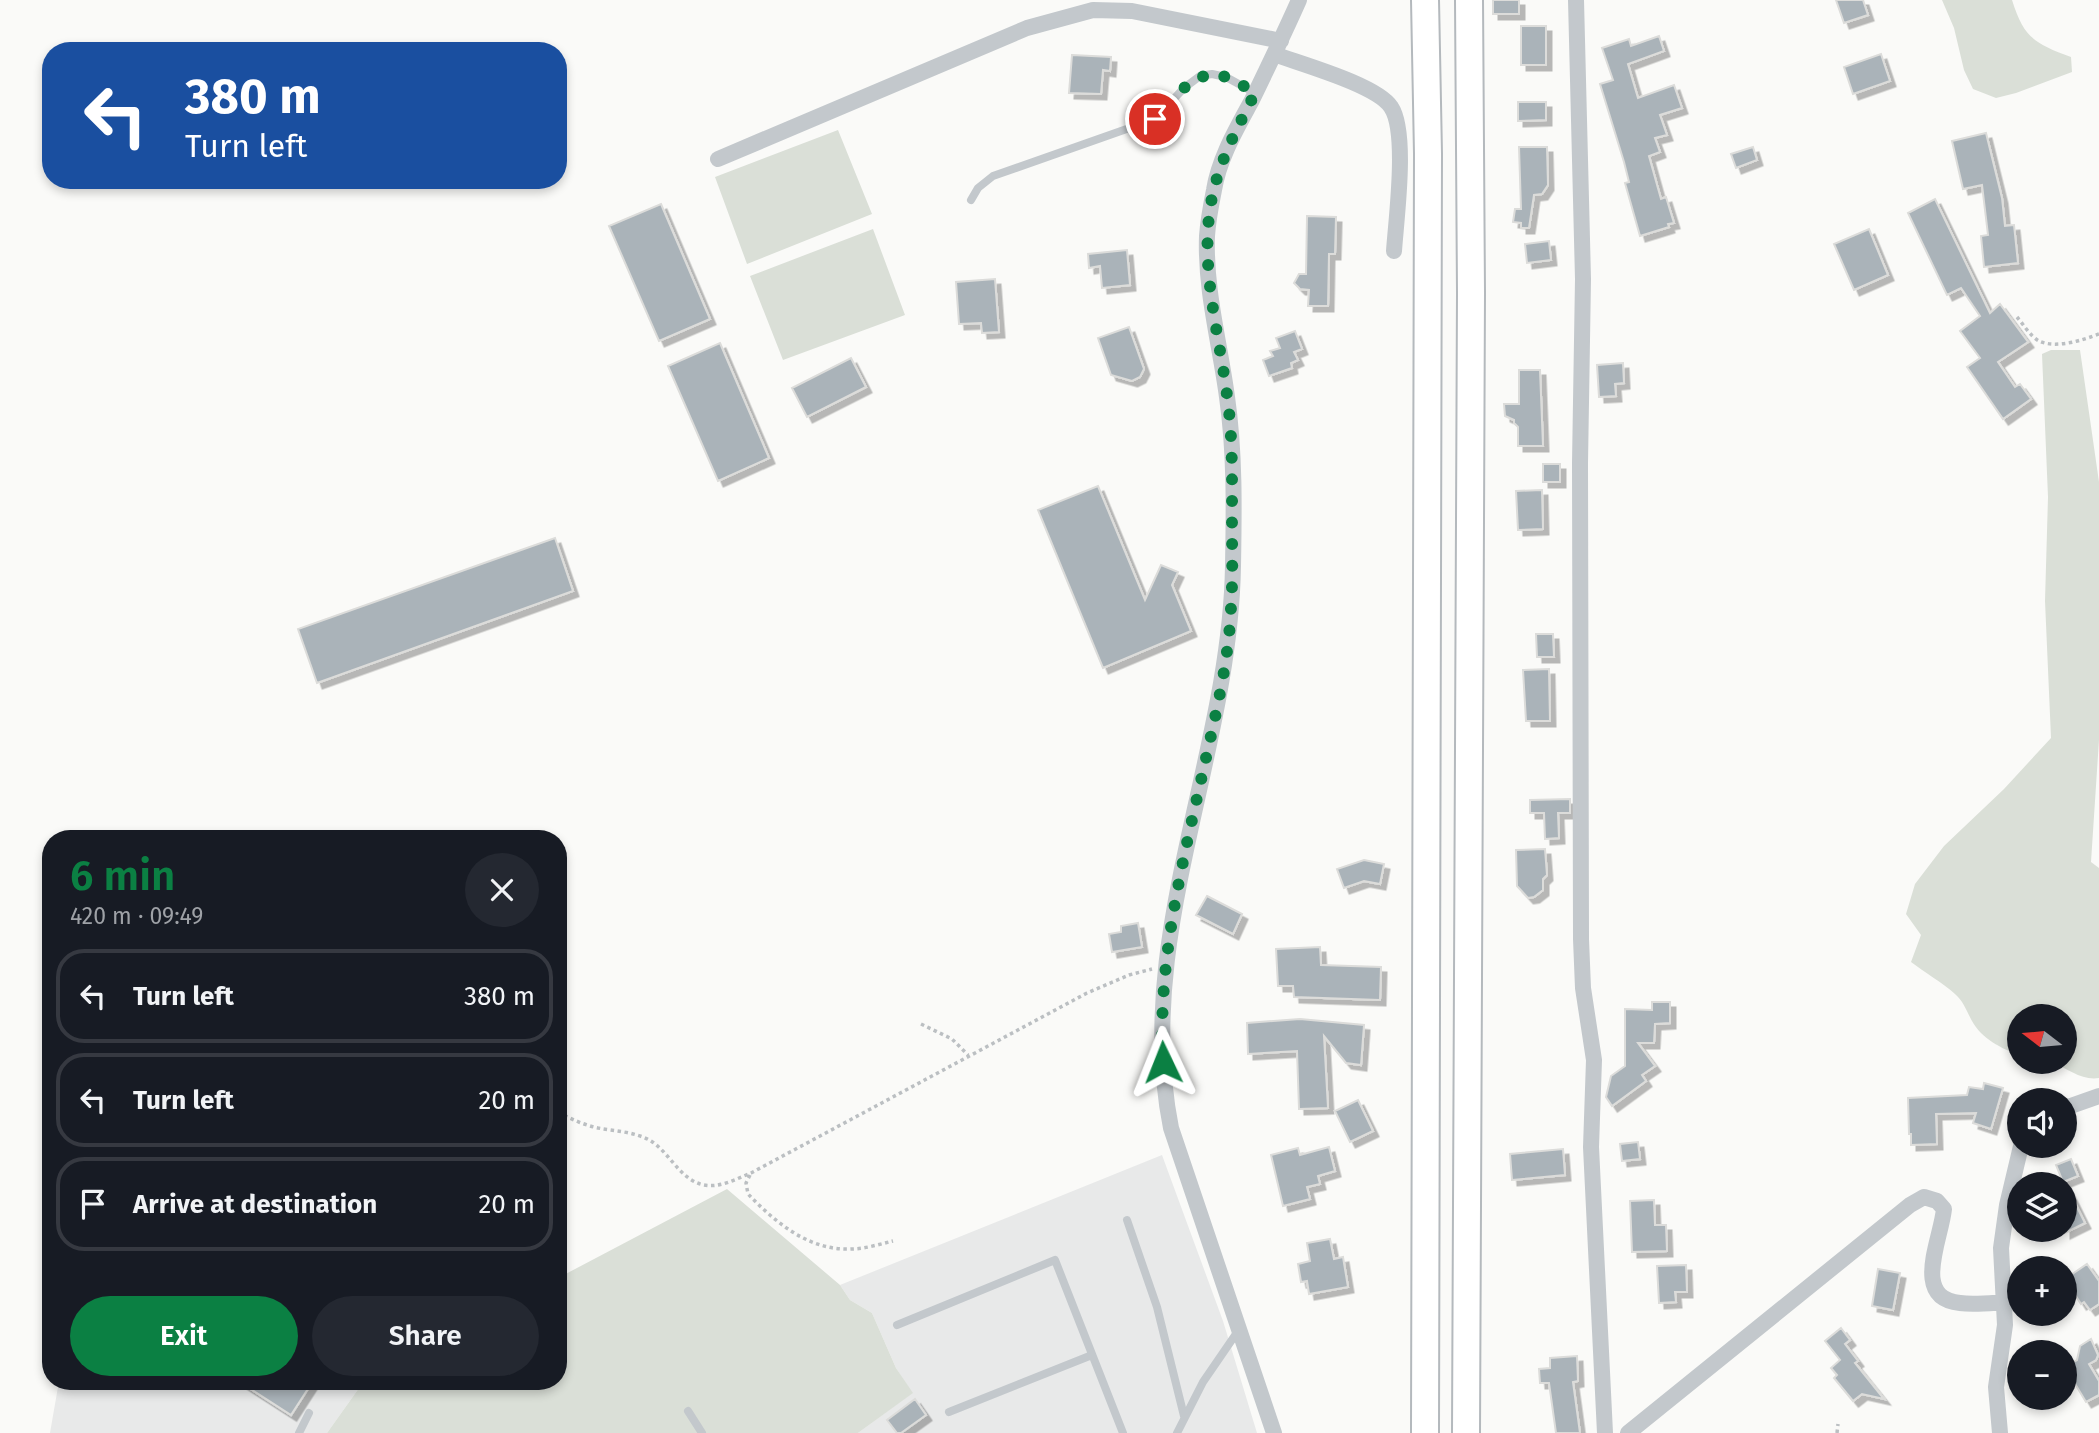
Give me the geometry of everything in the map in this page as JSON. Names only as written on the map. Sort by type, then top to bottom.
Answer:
[{"type":"highway","points":[[1425,1433],[1426,0]]},
{"type":"highway","points":[[1466,1433],[1471,293],[1469,0]]},
{"type":"street","points":[[1274,1433],[1171,1128],[1164,1086],[1161,1038],[1173,916],[1221,692],[1231,611],[1232,441],[1209,283],[1207,235],[1215,186],[1229,144],[1299,0]]},
{"type":"street","points":[[1576,0],[1583,279],[1580,463],[1581,939],[1583,988],[1594,1060],[1591,1147],[1605,1433]]},
{"type":"street","points":[[718,159],[1027,28],[1093,10],[1132,12],[1278,48],[1375,93],[1391,107],[1397,124],[1399,147],[1394,251]]},
{"type":"street","points":[[2077,1104],[2099,1096]]},
{"type":"street","points":[[2000,1433],[1996,1387],[2006,1325],[2001,1248],[2018,1158]]},
{"type":"street","points":[[1628,1433],[1910,1205],[1924,1197],[1937,1201],[1944,1209],[1933,1261],[1932,1281],[1935,1292],[1945,1300],[1958,1303],[2005,1302]]},
{"type":"lane","points":[[971,200],[978,188],[993,176],[1155,119],[1184,88],[1200,76],[1212,74],[1226,77],[1255,93]]},
{"type":"lane","points":[[1127,1220],[1157,1307],[1184,1416]]},
{"type":"lane","points":[[897,1325],[1055,1260],[1123,1433]]},
{"type":"lane","points":[[1177,1433],[1203,1382],[1239,1328]]},
{"type":"lane","points":[[949,1412],[1092,1355]]},
{"type":"lane","points":[[688,1411],[702,1433]]},
{"type":"lane","points":[[299,1433],[309,1413]]},
{"type":"path","points":[[2017,317],[2038,341],[2053,344],[2084,340],[2099,334]]},
{"type":"path","points":[[567,1116],[595,1127],[647,1139],[664,1150],[690,1180],[705,1185],[724,1184],[751,1173],[883,1104],[968,1055],[1087,993],[1129,975],[1167,965]]},
{"type":"path","points":[[921,1024],[952,1039],[968,1055]]},
{"type":"path","points":[[751,1173],[746,1183],[748,1194],[788,1229],[811,1243],[830,1249],[853,1249],[894,1241]]},
{"type":"path","points":[[1838,1424],[1838,1433]]},
{"type":"shaded area","points":[[1942,0],[2012,0],[2026,31],[2039,43],[2071,57],[2072,72],[1996,98],[1973,89],[1964,70],[1954,28]]},
{"type":"shaded area","points":[[838,130],[872,214],[747,264],[715,177]]},
{"type":"shaded area","points":[[873,229],[905,315],[783,360],[750,276]]},
{"type":"shaded area","points":[[2051,350],[2080,350],[2099,482],[2099,740],[2091,862],[2099,868],[2099,1078],[2075,1074],[2077,1004],[2007,1004],[2007,1050],[1986,1038],[1958,997],[1911,962],[1921,935],[1906,914],[1915,884],[1944,846],[2004,789],[2051,738],[2045,601],[2048,497],[2042,354]]},
{"type":"shaded area","points":[[1162,1155],[1223,1321],[1257,1433],[858,1433],[912,1393],[896,1368],[872,1313],[850,1300],[840,1285]]},
{"type":"shaded area","points":[[727,1189],[840,1285],[850,1300],[872,1313],[896,1368],[913,1393],[858,1433],[327,1433],[358,1390],[567,1390],[567,1273]]},
{"type":"shaded area","points":[[57,1390],[358,1390],[327,1433],[50,1433]]},
{"type":"building","points":[[1493,0],[1519,0],[1519,14],[1493,14]]},
{"type":"building","points":[[1836,0],[1863,0],[1868,15],[1844,23]]},
{"type":"building","points":[[1521,26],[1546,26],[1546,65],[1521,65]]},
{"type":"building","points":[[1659,36],[1664,51],[1628,64],[1638,98],[1674,85],[1682,108],[1660,115],[1667,135],[1655,138],[1660,152],[1649,156],[1661,199],[1666,197],[1674,223],[1640,236],[1625,183],[1629,182],[1624,162],[1600,84],[1613,80],[1602,48],[1629,39],[1631,46]]},
{"type":"building","points":[[1881,54],[1890,81],[1853,94],[1844,67]]},
{"type":"building","points":[[1072,55],[1111,57],[1110,71],[1103,70],[1101,94],[1069,93]]},
{"type":"building","points":[[1518,102],[1546,102],[1546,120],[1518,121]]},
{"type":"building","points":[[1986,133],[2002,198],[2005,226],[2014,225],[2018,263],[1984,267],[1981,236],[1988,235],[1982,185],[1963,189],[1952,141]]},
{"type":"building","points":[[1519,147],[1547,147],[1548,185],[1542,194],[1534,195],[1529,228],[1521,228],[1521,223],[1513,222],[1515,209],[1521,209]]},
{"type":"building","points":[[1753,147],[1757,160],[1736,168],[1731,154]]},
{"type":"building","points":[[1935,199],[1990,313],[2000,304],[2028,342],[1998,362],[2015,387],[2020,384],[2031,399],[2003,419],[1967,367],[1980,358],[1960,331],[1980,316],[1961,288],[1947,295],[1908,213]]},
{"type":"building","points":[[661,204],[710,319],[659,341],[609,226]]},
{"type":"building","points":[[1307,216],[1336,217],[1335,254],[1329,254],[1328,306],[1308,306],[1309,290],[1300,289],[1294,283],[1299,274],[1306,274]]},
{"type":"building","points":[[1869,229],[1888,275],[1854,290],[1834,244]]},
{"type":"building","points":[[1549,241],[1551,260],[1527,263],[1525,244]]},
{"type":"building","points":[[1127,250],[1130,285],[1102,288],[1100,266],[1089,268],[1088,254]]},
{"type":"building","points":[[995,279],[999,332],[982,333],[981,323],[959,324],[956,282]]},
{"type":"building","points":[[1129,327],[1144,369],[1140,377],[1132,381],[1111,375],[1098,338]]},
{"type":"building","points":[[1295,331],[1302,349],[1294,352],[1298,360],[1291,363],[1292,368],[1269,376],[1263,360],[1273,356],[1270,351],[1280,348],[1276,338]]},
{"type":"building","points":[[720,343],[769,458],[718,481],[668,366]]},
{"type":"building","points":[[851,358],[866,387],[807,417],[792,388]]},
{"type":"building","points":[[1623,363],[1624,383],[1615,384],[1616,396],[1599,397],[1597,365]]},
{"type":"building","points":[[1519,370],[1540,370],[1543,446],[1518,446],[1518,427],[1514,420],[1505,416],[1504,404],[1519,404]]},
{"type":"building","points":[[1543,464],[1560,464],[1560,482],[1543,482]]},
{"type":"building","points":[[1098,486],[1145,600],[1161,565],[1178,572],[1172,585],[1191,631],[1103,668],[1038,510]]},
{"type":"building","points":[[1542,490],[1543,529],[1518,530],[1516,491]]},
{"type":"building","points":[[555,538],[573,591],[317,683],[298,629]]},
{"type":"building","points":[[1536,634],[1553,634],[1554,657],[1537,657]]},
{"type":"building","points":[[1549,669],[1550,721],[1526,721],[1523,670]]},
{"type":"building","points":[[1570,799],[1570,813],[1558,813],[1559,838],[1545,839],[1544,813],[1530,813],[1530,800]]},
{"type":"building","points":[[1545,849],[1547,875],[1543,879],[1543,890],[1528,898],[1517,886],[1516,850]]},
{"type":"building","points":[[1364,860],[1384,864],[1380,884],[1364,881],[1344,888],[1337,869]]},
{"type":"building","points":[[1207,896],[1242,914],[1233,934],[1196,915]]},
{"type":"building","points":[[1138,923],[1142,947],[1112,952],[1109,934],[1121,932],[1121,926]]},
{"type":"building","points":[[1320,947],[1321,965],[1381,967],[1380,1000],[1294,997],[1293,986],[1278,986],[1276,949]]},
{"type":"building","points":[[1652,1002],[1670,1002],[1670,1023],[1655,1024],[1654,1043],[1638,1043],[1655,1066],[1642,1075],[1646,1081],[1612,1106],[1606,1097],[1611,1076],[1625,1066],[1625,1009],[1652,1010]]},
{"type":"building","points":[[1300,1019],[1364,1025],[1361,1065],[1346,1063],[1324,1036],[1328,1108],[1299,1109],[1297,1051],[1248,1054],[1247,1023]]},
{"type":"building","points":[[1984,1083],[2003,1088],[1991,1129],[1973,1123],[1976,1113],[1936,1114],[1937,1144],[1911,1145],[1908,1098],[1967,1095],[1969,1087],[1983,1089]]},
{"type":"building","points":[[1358,1100],[1373,1131],[1350,1142],[1335,1111]]},
{"type":"building","points":[[1638,1142],[1640,1159],[1622,1161],[1620,1144]]},
{"type":"building","points":[[1329,1147],[1335,1171],[1318,1176],[1320,1184],[1307,1187],[1310,1199],[1283,1206],[1271,1155],[1298,1148],[1300,1155]]},
{"type":"building","points":[[1563,1149],[1565,1175],[1512,1180],[1510,1154]]},
{"type":"building","points":[[2071,1159],[2076,1172],[2059,1172],[2056,1165]]},
{"type":"building","points":[[1654,1200],[1655,1225],[1666,1225],[1667,1251],[1632,1252],[1630,1201]]},
{"type":"building","points":[[2077,1207],[2085,1223],[2077,1227]]},
{"type":"building","points":[[1330,1239],[1334,1259],[1343,1257],[1348,1287],[1309,1294],[1307,1281],[1301,1282],[1298,1264],[1310,1261],[1307,1243]]},
{"type":"building","points":[[2087,1264],[2099,1281],[2099,1304],[2090,1310],[2077,1298],[2077,1271]]},
{"type":"building","points":[[1686,1265],[1687,1292],[1675,1292],[1676,1302],[1659,1303],[1657,1266]]},
{"type":"building","points":[[1878,1269],[1900,1273],[1893,1310],[1872,1306]]},
{"type":"building","points":[[1841,1328],[1850,1340],[1845,1344],[1858,1361],[1855,1363],[1884,1399],[1862,1394],[1853,1401],[1834,1378],[1837,1375],[1831,1368],[1840,1360],[1825,1341]]},
{"type":"building","points":[[2091,1339],[2098,1355],[2096,1360],[2089,1364],[2099,1381],[2099,1395],[2086,1402],[2077,1387],[2080,1346]]},
{"type":"building","points":[[1577,1356],[1578,1381],[1573,1382],[1580,1433],[1556,1433],[1549,1383],[1540,1383],[1539,1369],[1550,1368],[1550,1358]]},
{"type":"building","points":[[252,1390],[307,1390],[291,1415]]},
{"type":"building","points":[[915,1399],[926,1415],[901,1433],[897,1433],[887,1420]]},
{"type":"route","points":[[1155,119],[1184,88],[1200,76],[1212,74],[1226,77],[1255,93],[1229,144],[1215,186],[1207,235],[1209,283],[1232,441],[1231,611],[1221,692],[1173,916],[1163,997],[1163,1062]]}]
